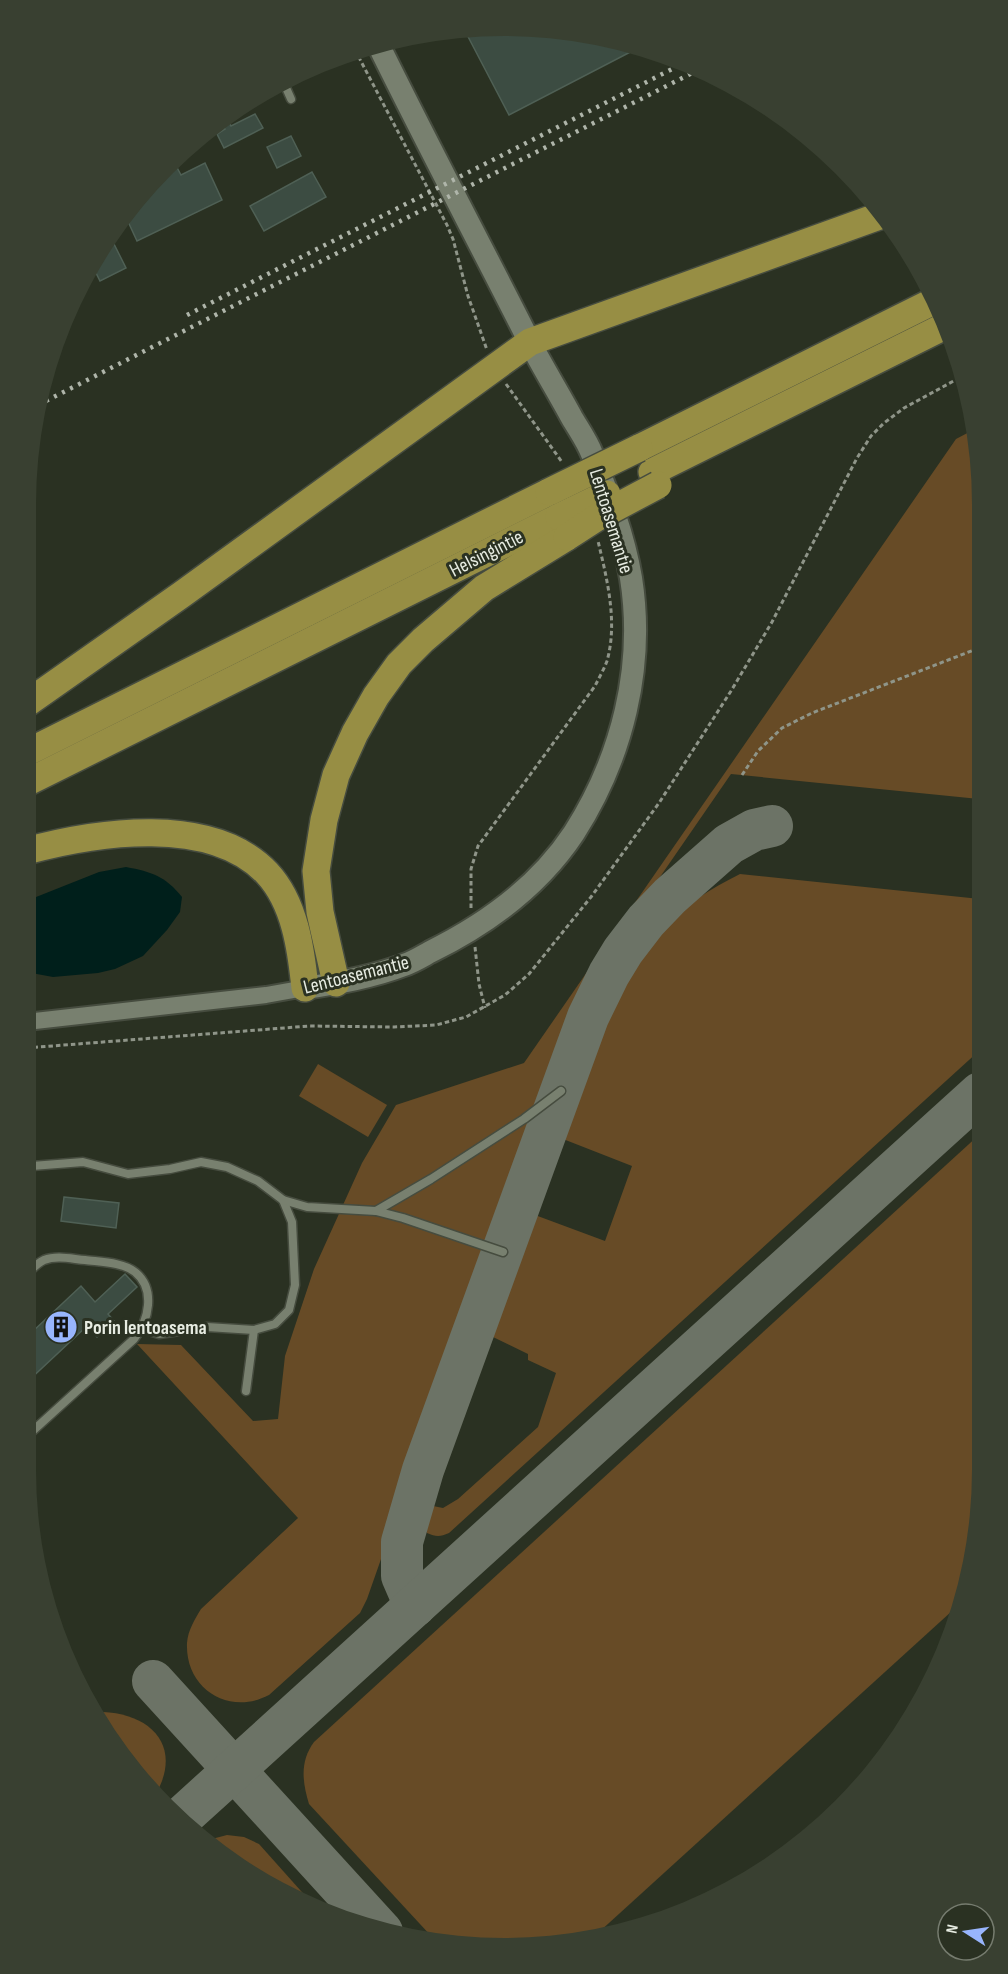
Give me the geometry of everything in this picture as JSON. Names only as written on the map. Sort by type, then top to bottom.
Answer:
[{"type":"highway","points":[[36,697],[530,342],[874,218]]},
{"type":"highway","name":"Helsingintie","points":[[36,748],[927,304]]},
{"type":"highway","name":"Helsingintie","points":[[36,778],[563,527],[938,330]]},
{"type":"highway","points":[[336,983],[320,912],[316,871],[324,820],[336,775],[355,733],[376,696],[399,664],[423,640],[483,588],[563,527]]},
{"type":"highway","points":[[36,848],[96,837],[148,833],[204,838],[229,847],[250,859],[267,873],[279,890],[296,929],[302,952],[306,988]]},
{"type":"main road","name":"Lentoasemantie","points":[[306,988],[336,983],[404,965],[455,940],[510,904],[566,845],[587,812],[606,775],[623,726],[631,686],[634,613],[631,579],[619,527],[591,452],[442,175],[382,52]]},
{"type":"street","name":"Lentoasemantie","points":[[36,1021],[266,995],[306,988]]},
{"type":"lane","points":[[287,90],[291,99]]},
{"type":"lane","points":[[376,1211],[515,1125],[561,1091]]},
{"type":"lane","points":[[36,1165],[83,1162],[128,1174],[170,1169],[201,1162],[227,1167],[258,1181],[283,1200],[307,1207],[376,1211],[503,1252]]},
{"type":"lane","points":[[142,1329],[159,1334],[207,1327],[254,1330],[275,1324],[289,1310],[296,1285],[292,1222],[283,1200]]},
{"type":"lane","points":[[36,1266],[42,1260],[62,1257],[118,1265],[134,1270],[144,1282],[148,1298],[147,1314],[142,1329],[134,1339],[36,1428]]},
{"type":"lane","points":[[246,1391],[254,1330]]},
{"type":"path","points":[[360,59],[447,225]]},
{"type":"path","points":[[36,1047],[298,1027],[436,1025],[466,1017],[505,995],[529,974],[591,897],[658,803],[731,691],[772,622],[857,458],[871,436],[904,408],[955,380]]},
{"type":"path","points":[[742,775],[758,751],[782,728],[812,713],[972,651]]},
{"type":"path","points":[[474,943],[479,984],[485,1008]]},
{"type":"shaded area","points":[[966,434],[971,473],[972,798],[731,774],[591,977],[572,1013],[451,1346],[437,1373],[424,1409],[409,1460],[400,1505],[360,1613],[269,1695],[254,1701],[239,1702],[225,1700],[212,1694],[193,1673],[188,1659],[187,1643],[192,1625],[201,1609],[298,1518],[137,1344],[181,1345],[253,1421],[278,1419],[285,1356],[314,1269],[362,1163],[396,1105],[524,1063],[956,439]]},
{"type":"shaded area","points":[[740,874],[972,898],[972,1057],[449,1533],[438,1536],[427,1533],[421,1521],[428,1501],[433,1506],[443,1508],[458,1499],[538,1427],[556,1373],[528,1360],[528,1354],[493,1337],[535,1215],[605,1241],[632,1166],[563,1139],[591,1057],[627,976],[661,929],[678,913],[719,885]]},
{"type":"shaded area","points":[[318,1064],[387,1105],[368,1137],[299,1096]]},
{"type":"shaded area","points":[[972,1141],[971,1501],[963,1561],[949,1614],[605,1927],[595,1929],[535,1937],[504,1938],[427,1931],[309,1804],[305,1787],[304,1764],[314,1742]]},
{"type":"shaded area","points":[[104,1712],[135,1719],[157,1735],[166,1760],[159,1787],[133,1755]]},
{"type":"shaded area","points":[[227,1835],[244,1837],[259,1844],[302,1892],[244,1859],[215,1838]]},
{"type":"water","points":[[126,867],[157,876],[170,884],[182,897],[180,912],[143,956],[115,969],[53,977],[36,974],[36,897],[99,872]]},
{"type":"building","points":[[468,37],[535,37],[595,45],[628,53],[509,115]]},
{"type":"building","points":[[255,114],[263,128],[224,148],[217,134]]},
{"type":"building","points":[[291,136],[301,156],[277,168],[267,147]]},
{"type":"building","points":[[205,163],[222,200],[137,241],[129,224],[152,195],[178,169],[181,175]]},
{"type":"building","points":[[312,172],[326,197],[264,231],[250,206]]},
{"type":"building","points":[[114,245],[126,268],[100,281],[97,274]]},
{"type":"building","points":[[64,1197],[119,1203],[116,1228],[61,1221]]},
{"type":"building","name":"Porin lentoasema","points":[[125,1274],[137,1287],[108,1314],[114,1321],[97,1337],[87,1326],[36,1374],[36,1328],[81,1286],[95,1302]]},
{"type":"taxiway","points":[[415,1606],[402,1576],[402,1542],[423,1470],[588,1017],[623,951],[646,921],[670,896],[729,844],[754,830],[772,826]]},
{"type":"taxiway","points":[[186,1813],[972,1100]]},
{"type":"taxiway","points":[[153,1681],[369,1918]]},
{"type":"railway","points":[[187,315],[673,68]]},
{"type":"railway","points":[[48,400],[689,75]]},
{"type":"place","name":"Porin lentoasema","points":[[61,1327]]}]
